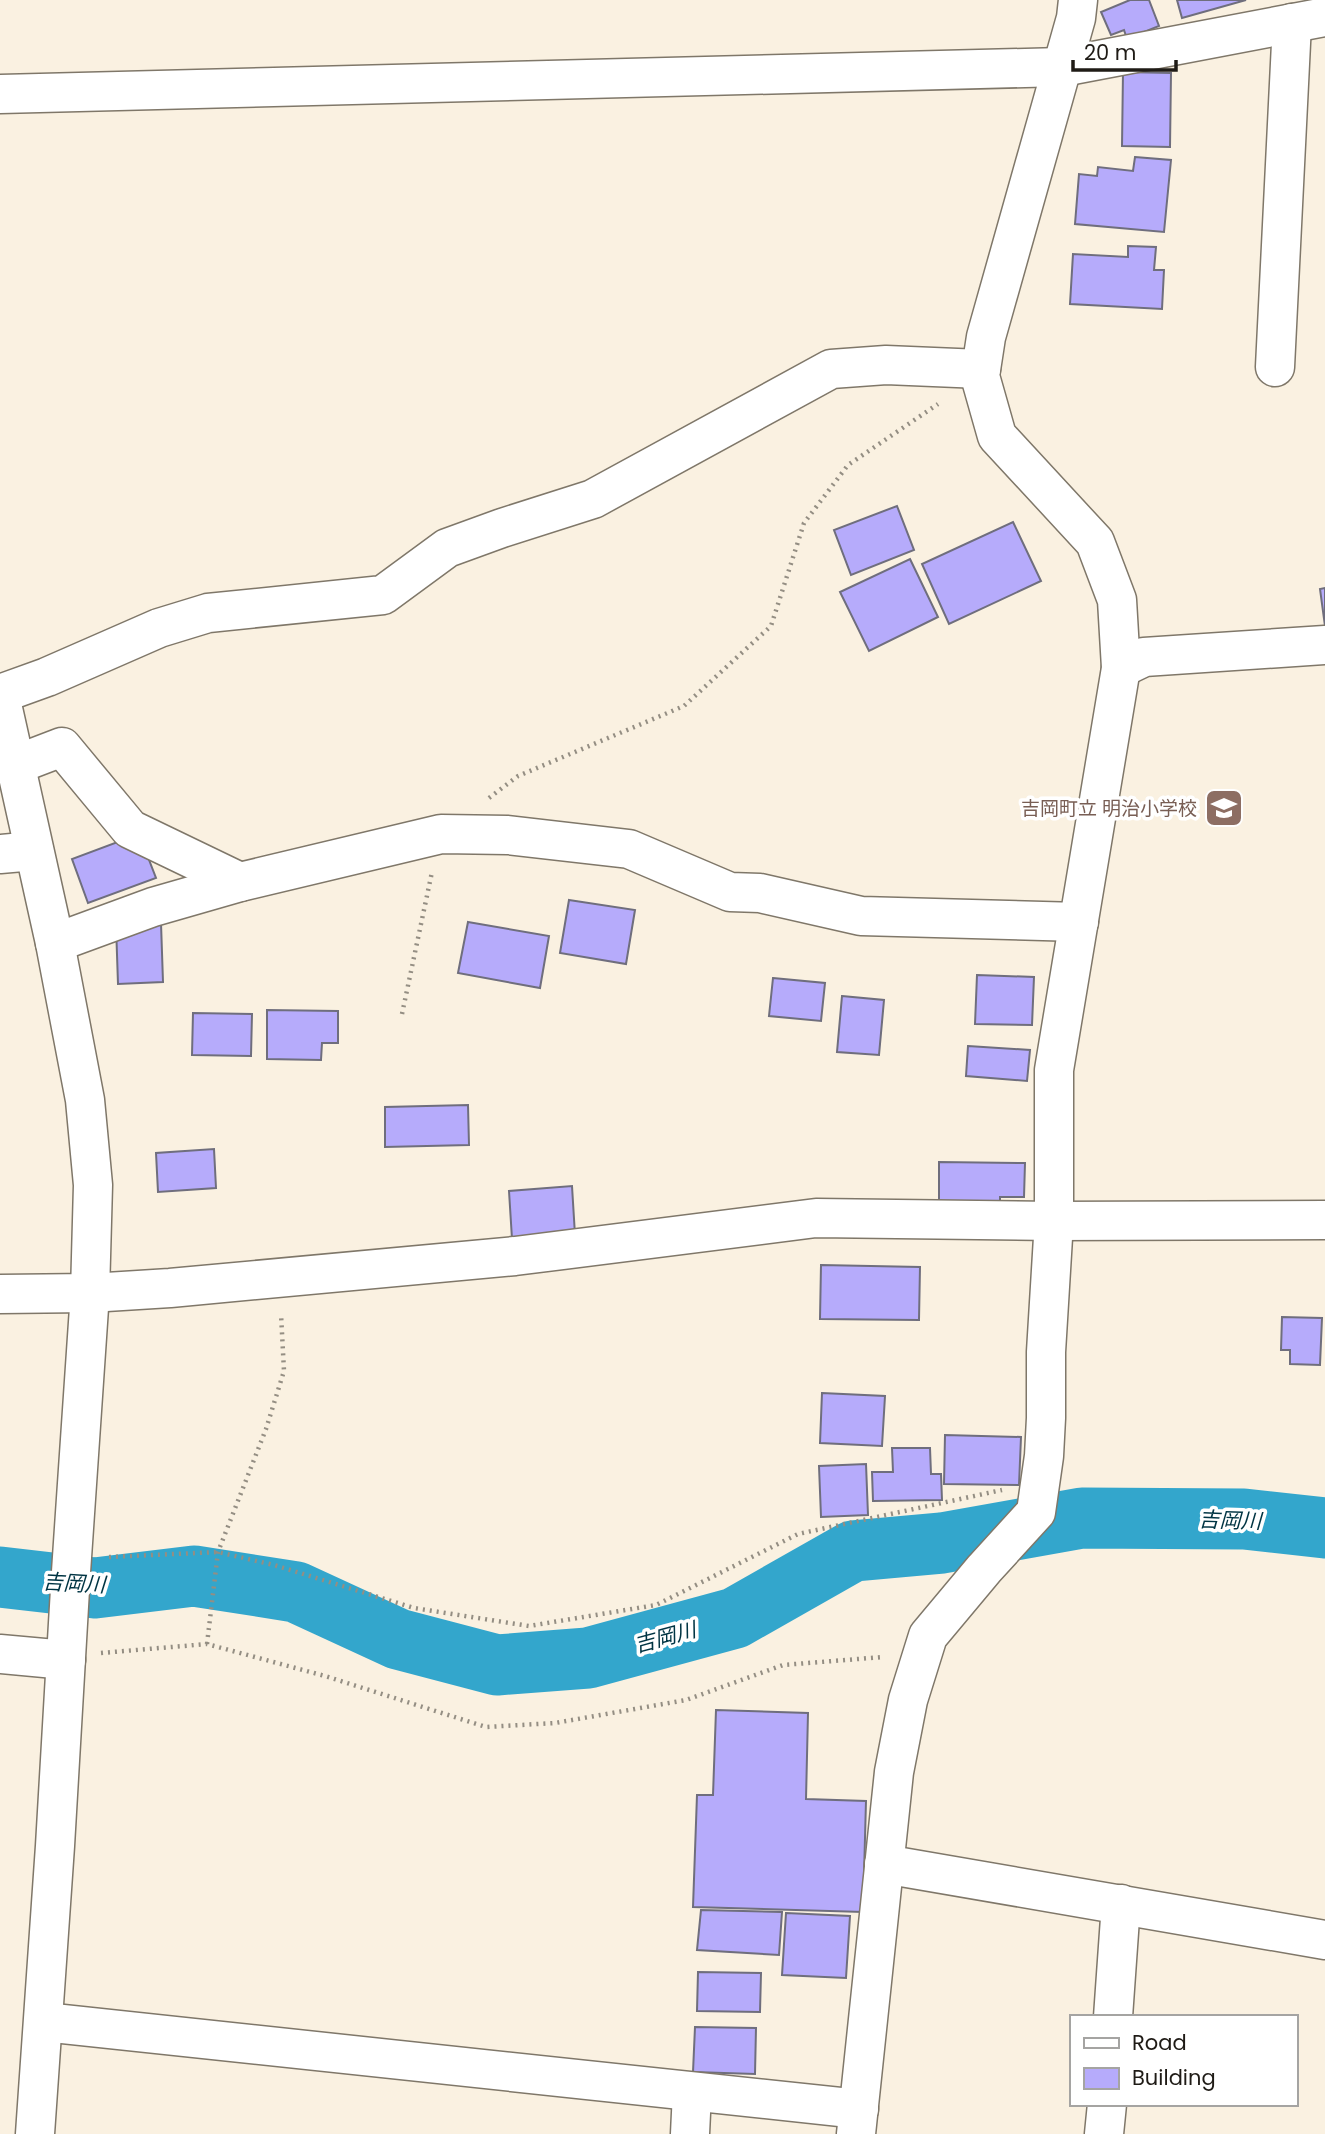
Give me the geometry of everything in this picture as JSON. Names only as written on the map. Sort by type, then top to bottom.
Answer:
[{"type":"street","points":[[44,2022],[692,2092],[857,2121],[894,1772],[908,1700],[928,1636],[984,1569],[1038,1497],[1046,1418],[1046,1352],[1054,1221],[1054,1070],[1121,668],[1116,600],[1095,542],[997,436],[980,373],[986,337],[1076,18],[1078,0]]},
{"type":"street","points":[[0,94],[1062,67],[1308,20],[1275,367]]},
{"type":"street","points":[[35,2134],[90,1293],[93,1185],[85,1100],[55,943],[17,853],[15,765],[0,694],[47,677],[159,628],[208,612],[383,595],[447,548],[593,499],[831,369],[886,365],[980,373]]},
{"type":"street","points":[[1121,668],[1144,657],[1325,645]]},
{"type":"street","points":[[15,765],[62,747],[130,829],[240,882]]},
{"type":"street","points":[[55,943],[153,908],[240,882],[441,834],[508,835],[629,849],[730,892],[760,893],[861,916],[1079,922]]},
{"type":"street","points":[[0,1294],[90,1293],[170,1288],[515,1256],[816,1218],[1325,1220]]},
{"type":"street","points":[[0,1654],[67,1646]]},
{"type":"street","points":[[884,1864],[1325,1940]]},
{"type":"street","points":[[1113,2015],[1121,1904]]},
{"type":"street","points":[[690,2134],[692,2092]]},
{"type":"street","points":[[1104,2134],[1107,2106]]},
{"type":"path","points":[[485,800],[519,776],[684,706],[771,626],[804,523],[848,465],[980,373]]},
{"type":"path","points":[[402,1014],[441,834]]},
{"type":"path","points":[[207,1644],[218,1552],[266,1429],[284,1371],[279,1277]]},
{"type":"path","points":[[71,1565],[218,1552],[274,1564],[414,1608],[529,1626],[656,1605],[798,1534],[1038,1497]]},
{"type":"path","points":[[67,1646],[110,1651],[207,1644],[325,1676],[486,1727],[555,1723],[686,1700],[783,1665],[870,1659],[924,1649]]},
{"type":"building","points":[[1130,0],[1149,0],[1159,26],[1127,39],[1124,30],[1111,35],[1101,12]]},
{"type":"building","points":[[1177,0],[1246,0],[1182,18]]},
{"type":"building","points":[[1123,72],[1171,73],[1170,147],[1122,146]]},
{"type":"building","points":[[1135,157],[1171,160],[1164,232],[1075,224],[1079,174],[1097,176],[1098,167],[1133,171]]},
{"type":"building","points":[[1128,246],[1156,247],[1154,270],[1164,270],[1162,309],[1070,304],[1073,254],[1128,257]]},
{"type":"building","points":[[897,506],[914,550],[851,575],[834,530]]},
{"type":"building","points":[[1013,522],[1041,581],[949,624],[922,564]]},
{"type":"building","points":[[910,559],[938,617],[869,651],[840,592]]},
{"type":"building","points":[[1325,588],[1325,626],[1320,589]]},
{"type":"building","points":[[139,834],[156,878],[88,903],[72,859]]},
{"type":"building","points":[[569,900],[635,910],[626,964],[560,953]]},
{"type":"building","points":[[468,922],[549,936],[540,988],[458,973]]},
{"type":"building","points":[[161,923],[163,982],[118,984],[116,925]]},
{"type":"building","points":[[977,975],[1034,977],[1032,1025],[975,1024]]},
{"type":"building","points":[[773,978],[825,983],[821,1021],[769,1016]]},
{"type":"building","points":[[842,996],[884,1000],[879,1055],[837,1052]]},
{"type":"building","points":[[267,1010],[338,1011],[338,1043],[322,1043],[321,1060],[267,1059]]},
{"type":"building","points":[[193,1013],[252,1014],[251,1056],[192,1055]]},
{"type":"building","points":[[968,1046],[1030,1050],[1027,1081],[966,1076]]},
{"type":"building","points":[[468,1105],[469,1145],[385,1147],[385,1107]]},
{"type":"building","points":[[214,1149],[216,1188],[158,1192],[156,1153]]},
{"type":"building","points":[[939,1162],[1025,1163],[1024,1197],[1000,1197],[1000,1207],[939,1206]]},
{"type":"building","points":[[572,1186],[575,1235],[512,1239],[509,1191]]},
{"type":"building","points":[[821,1265],[920,1267],[919,1320],[820,1319]]},
{"type":"building","points":[[1282,1317],[1322,1318],[1320,1365],[1290,1364],[1290,1350],[1281,1350]]},
{"type":"building","points":[[822,1393],[885,1396],[882,1446],[820,1443]]},
{"type":"building","points":[[945,1435],[1021,1437],[1019,1485],[944,1484]]},
{"type":"building","points":[[892,1448],[930,1448],[931,1474],[941,1474],[942,1500],[873,1501],[872,1472],[893,1472]]},
{"type":"building","points":[[866,1464],[868,1515],[821,1517],[819,1466]]},
{"type":"building","points":[[716,1710],[808,1713],[806,1799],[866,1801],[863,1912],[693,1907],[697,1795],[713,1795]]},
{"type":"building","points":[[701,1910],[782,1912],[779,1955],[697,1950]]},
{"type":"building","points":[[786,1913],[850,1916],[846,1978],[782,1975]]},
{"type":"building","points":[[698,1972],[761,1973],[760,2012],[697,2011]]},
{"type":"building","points":[[695,2027],[756,2028],[755,2074],[693,2072]]},
{"type":"waterway","name":"吉岡川","points":[[0,1577],[95,1588],[194,1576],[296,1592],[398,1639],[497,1665],[588,1658],[735,1618],[853,1551],[942,1543],[1082,1518],[1244,1519],[1325,1528]]},
{"type":"place","name":"吉岡町立 明治小学校","points":[[1224,808]]}]
